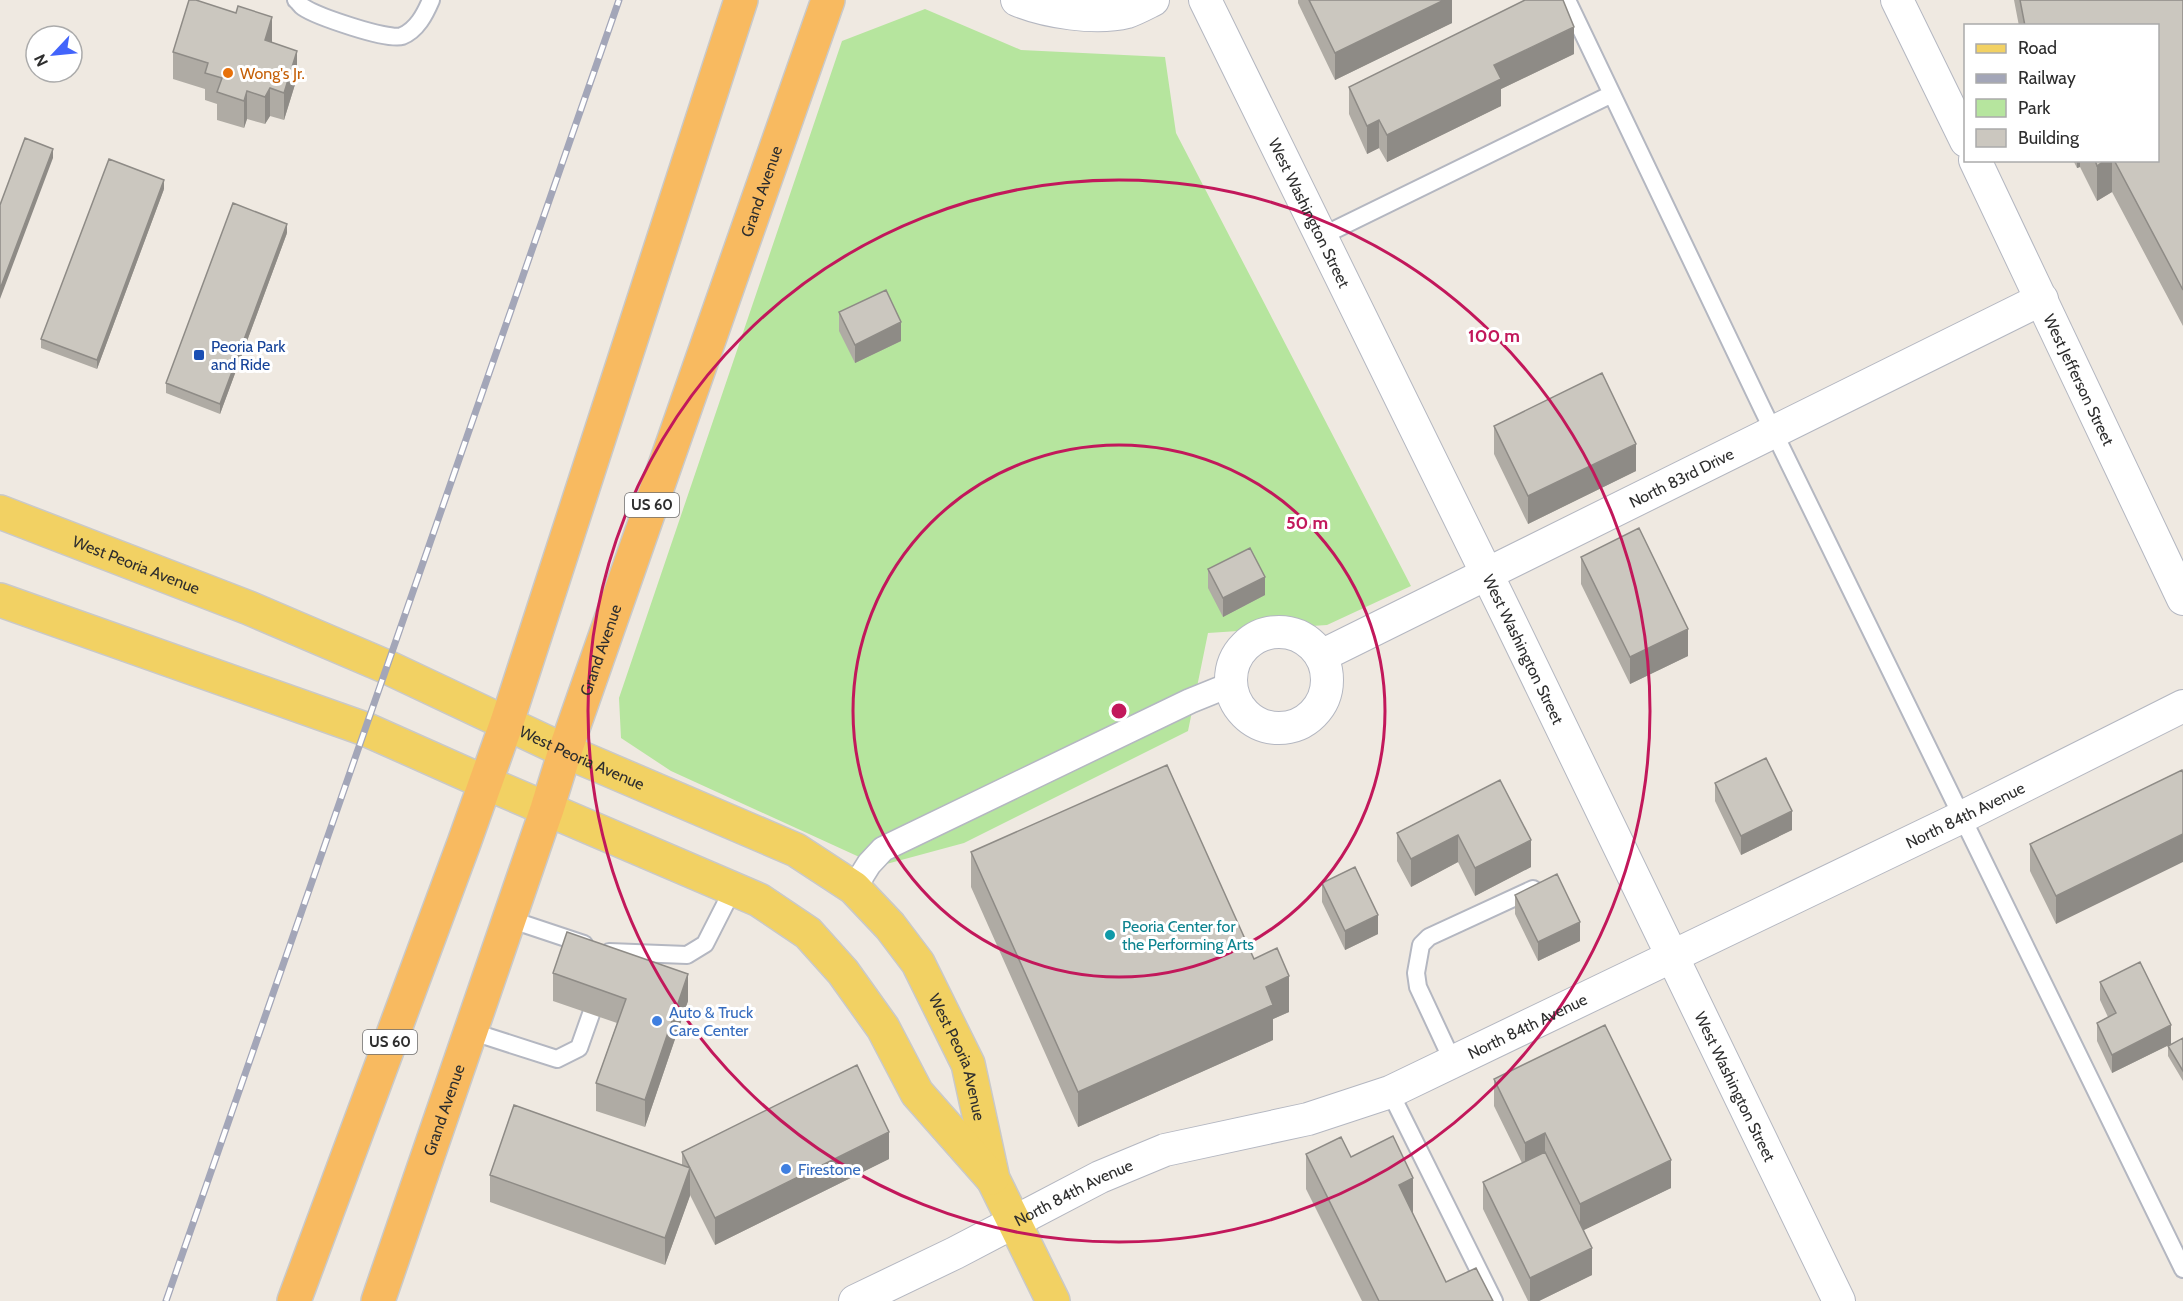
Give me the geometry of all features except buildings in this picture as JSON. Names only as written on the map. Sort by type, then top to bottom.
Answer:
[{"type":"highway","name":"US 60","points":[[294,1301],[507,722],[741,0]]},
{"type":"highway","name":"Grand Avenue","points":[[378,1301],[565,751],[828,0]]},
{"type":"main road","name":"West Peoria Avenue","points":[[0,512],[249,608],[387,667],[565,751],[796,850],[854,888],[890,926],[918,963],[968,1064],[993,1179],[1053,1301]]},
{"type":"main road","name":"West Peoria Avenue","points":[[0,600],[365,729],[759,900],[808,933],[843,972],[883,1028],[917,1093],[993,1179]]},
{"type":"street","points":[[1017,0],[1032,6],[1104,15],[1127,12],[1153,0]]},
{"type":"street","name":"West Washington Street","points":[[1205,0],[1839,1301]]},
{"type":"street","points":[[1897,0],[1964,139]]},
{"type":"street","name":"West Jefferson Street","points":[[1976,162],[2183,599]]},
{"type":"street","name":"North 83rd Drive","points":[[1321,656],[2042,299]]},
{"type":"street","points":[[1281,632],[1297,635],[1311,644],[1321,656],[1326,671],[1327,686],[1323,701],[1314,714],[1301,723],[1287,728],[1271,727],[1250,718],[1236,700],[1232,684],[1233,668],[1240,653],[1251,642],[1265,634],[1281,632]]},
{"type":"street","points":[[854,888],[869,864],[883,849],[1190,701],[1232,684]]},
{"type":"street","name":"North 84th Avenue","points":[[855,1301],[955,1253],[1100,1177],[1165,1150],[1308,1119],[1390,1092],[1962,817],[2183,706]]},
{"type":"lane","points":[[296,0],[303,7],[382,36],[401,36],[417,26],[431,0]]},
{"type":"lane","points":[[1567,0],[1774,432],[2183,1269]]},
{"type":"lane","points":[[1322,236],[1612,94]]},
{"type":"lane","points":[[1453,1062],[1418,987],[1416,974],[1421,945],[1430,937],[1537,887]]},
{"type":"lane","points":[[509,919],[615,954],[687,955],[705,944],[733,889]]},
{"type":"lane","points":[[607,973],[615,954]]},
{"type":"lane","points":[[470,1031],[557,1059],[579,1048],[591,1014]]},
{"type":"lane","points":[[1390,1092],[1494,1301]]},
{"type":"green space","points":[[925,9],[1021,50],[1165,57],[1176,133],[1411,586],[1327,625],[1208,633],[1188,731],[964,843],[879,866],[671,771],[621,738],[619,698],[842,41]]},
{"type":"railway","points":[[166,1301],[619,0]]},
{"type":"place","name":"Wong's Jr.","points":[[228,73]]},
{"type":"place","name":"Peoria Park and Ride","points":[[199,355]]},
{"type":"place","name":"Peoria Center for the Performing Arts","points":[[1110,935]]},
{"type":"place","name":"Auto & Truck Care Center","points":[[657,1021]]},
{"type":"place","name":"Firestone","points":[[786,1169]]}]
